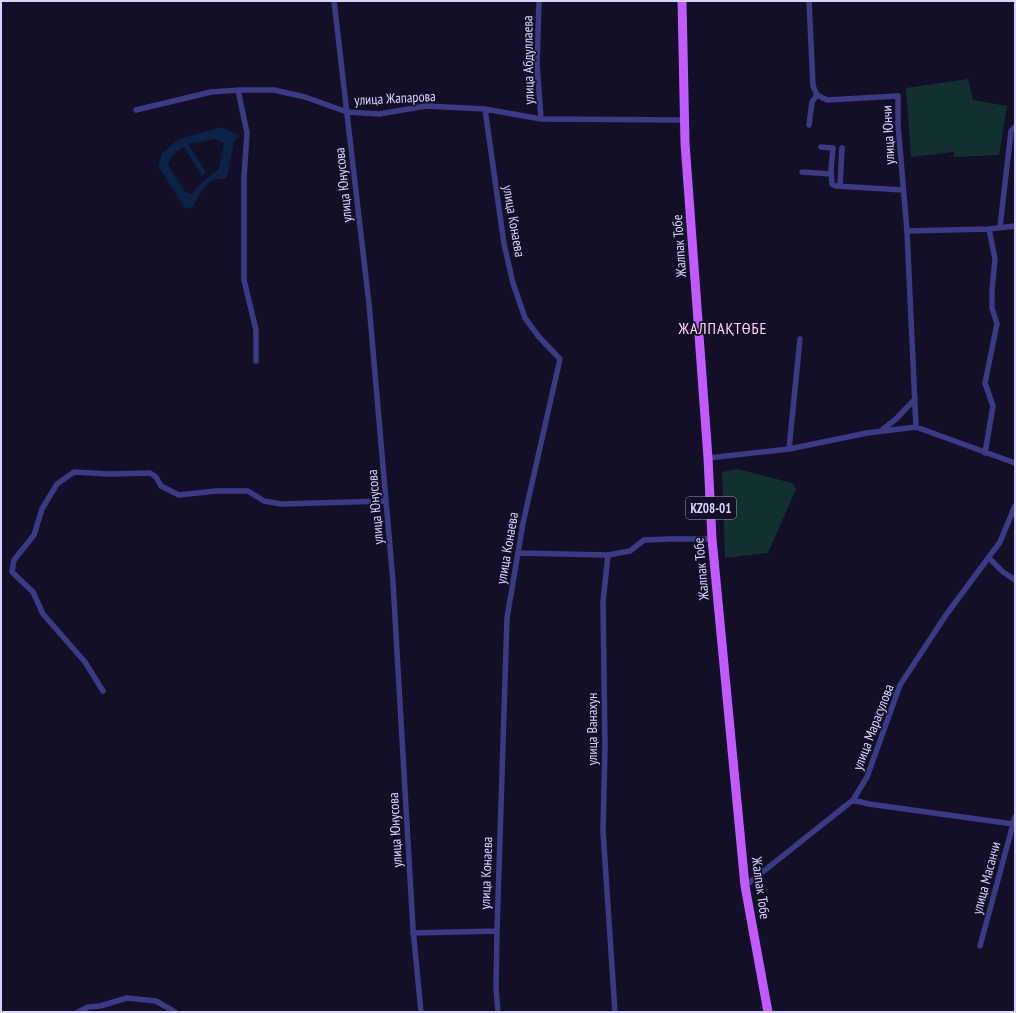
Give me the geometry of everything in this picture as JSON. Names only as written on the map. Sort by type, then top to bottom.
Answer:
[{"type":"main road","name":"Жалпак Тобе","points":[[682,1],[685,120],[708,458],[712,539],[745,886],[768,1012]]},
{"type":"street","name":"улица Юнусова","points":[[334,1],[369,304],[394,590],[413,933],[421,1012]]},
{"type":"street","name":"улица Абдуллаева","points":[[539,1],[537,64],[541,119]]},
{"type":"street","points":[[809,1],[813,86],[817,95],[812,102],[809,125]]},
{"type":"street","points":[[238,90],[247,133],[244,177],[244,280],[256,330],[256,361]]},
{"type":"street","name":"улица Жапарова","points":[[136,110],[211,92],[274,90],[305,97],[347,112],[379,114],[426,106],[485,109],[541,119],[685,120]]},
{"type":"street","name":"улица Юнчи","points":[[817,95],[827,100],[898,96],[898,125],[907,231],[916,426]]},
{"type":"street","name":"улица Конаева","points":[[485,109],[504,244],[513,282],[525,318],[539,337],[560,359],[523,523],[507,618],[497,931],[496,988],[498,1012]]},
{"type":"street","points":[[1000,227],[1011,131],[1015,127]]},
{"type":"street","points":[[822,147],[833,148],[831,174],[832,184],[840,186],[903,190]]},
{"type":"street","points":[[840,186],[842,148]]},
{"type":"street","points":[[802,172],[831,174]]},
{"type":"street","points":[[907,231],[989,229],[1015,226]]},
{"type":"street","points":[[985,453],[993,406],[985,383],[997,324],[992,308],[995,259],[989,229]]},
{"type":"street","points":[[789,449],[800,339]]},
{"type":"street","points":[[882,430],[896,419],[915,399]]},
{"type":"street","points":[[708,458],[789,449],[882,430],[916,426],[1015,464]]},
{"type":"street","points":[[103,691],[85,662],[43,614],[33,592],[12,572],[14,560],[34,535],[42,510],[57,484],[74,472],[110,474],[150,473],[156,477],[161,486],[179,495],[216,490],[248,491],[264,501],[281,504],[386,501]]},
{"type":"street","name":"улица Марасулова","points":[[745,886],[853,800],[867,777],[900,686],[946,614],[1000,542],[1015,506]]},
{"type":"street","points":[[518,553],[608,555],[630,551],[644,540],[669,538],[712,539]]},
{"type":"street","name":"улица Ванахун","points":[[608,555],[603,602],[605,747],[603,831],[615,1012]]},
{"type":"street","points":[[989,558],[1003,572],[1015,580]]},
{"type":"street","points":[[853,800],[870,804],[1013,824]]},
{"type":"street","name":"улица Масанчи","points":[[980,946],[1015,817]]},
{"type":"street","points":[[413,933],[497,931]]},
{"type":"street","points":[[78,1012],[127,998],[156,1001],[175,1012]]},
{"type":"green space","points":[[968,79],[973,100],[1007,106],[999,155],[954,157],[954,152],[911,157],[906,88]]},
{"type":"green space","points":[[738,469],[792,483],[796,489],[768,553],[725,558],[722,472]]},
{"type":"water","points":[[222,127],[240,136],[234,141],[226,178],[216,179],[208,183],[193,207],[186,209],[158,166],[163,152],[179,139]],"holes":[[[215,139],[224,143],[219,169],[198,186],[192,194],[185,192],[168,165],[170,159],[178,150],[184,147],[202,176],[206,172],[188,144]]]},
{"type":"district","name":"ЖАЛПАҚТӨБЕ","points":[[723,328]]}]
